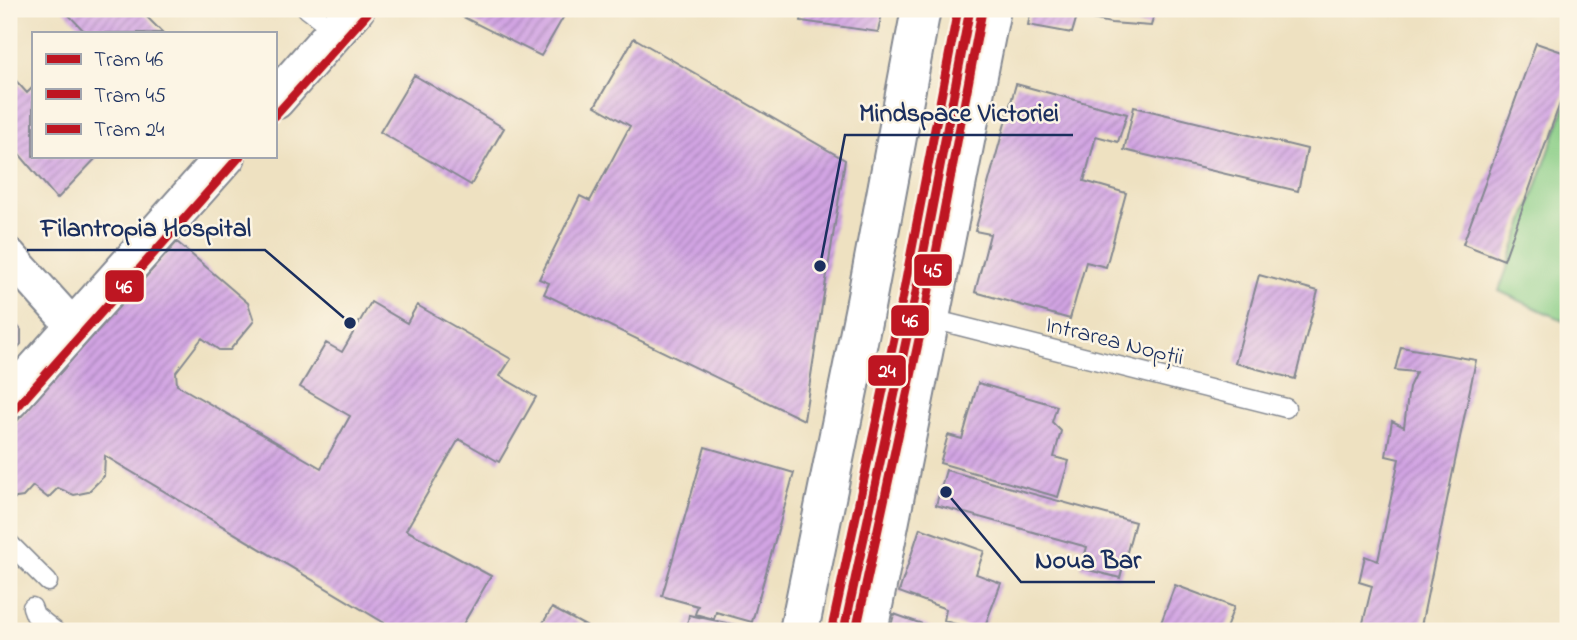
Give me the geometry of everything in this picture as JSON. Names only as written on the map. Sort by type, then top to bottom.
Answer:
[{"type":"main road","points":[[799,631],[866,302],[920,9]]},
{"type":"main road","points":[[868,631],[932,319],[991,9]]},
{"type":"main road","points":[[276,99],[333,16]]},
{"type":"main road","points":[[9,400],[224,158]]},
{"type":"street","points":[[9,255],[73,326]]},
{"type":"lane","name":"Intrarea Nopții","points":[[932,319],[1286,408]]},
{"type":"lane","points":[[9,543],[48,582]]},
{"type":"lane","points":[[32,607],[35,615],[55,631]]},
{"type":"green space","points":[[1568,98],[1568,323],[1499,291]]},
{"type":"building","points":[[63,9],[139,9],[162,32],[85,32]]},
{"type":"building","points":[[568,9],[541,56],[451,11]]},
{"type":"building","points":[[803,9],[883,9],[878,32],[801,21]]},
{"type":"building","points":[[1031,9],[1155,9],[1151,26],[1111,23],[1077,16],[1072,33],[1028,25]]},
{"type":"building","points":[[634,38],[845,160],[804,420],[544,294],[549,283],[539,279],[580,196],[590,201],[630,126],[595,106]]},
{"type":"building","points":[[1536,43],[1568,54],[1568,81],[1504,260],[1463,244]]},
{"type":"building","points":[[9,73],[27,93],[32,88],[32,158],[96,158],[57,199],[9,142]]},
{"type":"building","points":[[414,75],[504,128],[471,185],[380,132]]},
{"type":"building","points":[[1016,84],[1127,114],[1118,142],[1096,136],[1084,181],[1126,193],[1106,267],[1086,262],[1070,319],[975,292],[990,234],[975,231]]},
{"type":"building","points":[[1134,107],[1307,149],[1298,191],[1124,150]]},
{"type":"building","points":[[177,242],[248,303],[254,321],[230,350],[219,350],[202,338],[176,372],[177,385],[321,468],[350,416],[300,387],[326,343],[342,352],[371,302],[407,323],[417,305],[511,359],[500,376],[536,397],[499,462],[459,439],[406,530],[491,576],[459,631],[398,631],[105,456],[104,476],[88,492],[74,495],[58,488],[48,498],[33,486],[23,497],[9,499],[9,430]]},
{"type":"building","points":[[1259,275],[1318,291],[1295,379],[1235,363]]},
{"type":"building","points":[[9,316],[21,330],[21,344],[9,357]]},
{"type":"building","points":[[1401,347],[1476,360],[1420,631],[1361,631],[1372,586],[1359,582],[1365,556],[1378,561],[1399,459],[1386,456],[1392,421],[1404,427],[1409,387],[1416,372],[1395,370]]},
{"type":"building","points":[[978,383],[1057,406],[1052,422],[1061,431],[1054,457],[1069,461],[1058,497],[940,463],[948,435],[962,439]]},
{"type":"building","points":[[705,447],[794,473],[752,622],[716,612],[714,619],[695,614],[698,606],[662,596]]},
{"type":"building","points":[[946,470],[1135,522],[1120,578],[1081,568],[1087,547],[936,505]]},
{"type":"building","points":[[920,528],[984,551],[976,574],[1001,583],[983,631],[944,621],[946,609],[899,592]]},
{"type":"building","points":[[1175,585],[1234,607],[1225,631],[1158,631]]},
{"type":"building","points":[[552,608],[595,631],[538,631]]},
{"type":"building","points":[[894,614],[942,631],[890,631]]},
{"type":"building","points":[[689,615],[760,630],[686,631]]},
{"type":"tram line","name":"46","points":[[276,115],[371,9]]},
{"type":"tram line","name":"24","points":[[832,628],[900,311],[958,9]]},
{"type":"tram line","name":"46","points":[[844,631],[912,313],[970,9]]},
{"type":"tram line","name":"45","points":[[856,631],[924,316],[982,11]]},
{"type":"tram line","name":"46","points":[[9,416],[238,158]]},
{"type":"place","name":"Mindspace Victoriei","points":[[820,266]]},
{"type":"place","name":"Filantropia Hospital","points":[[350,323]]},
{"type":"place","name":"Noua Bar","points":[[946,492]]}]
